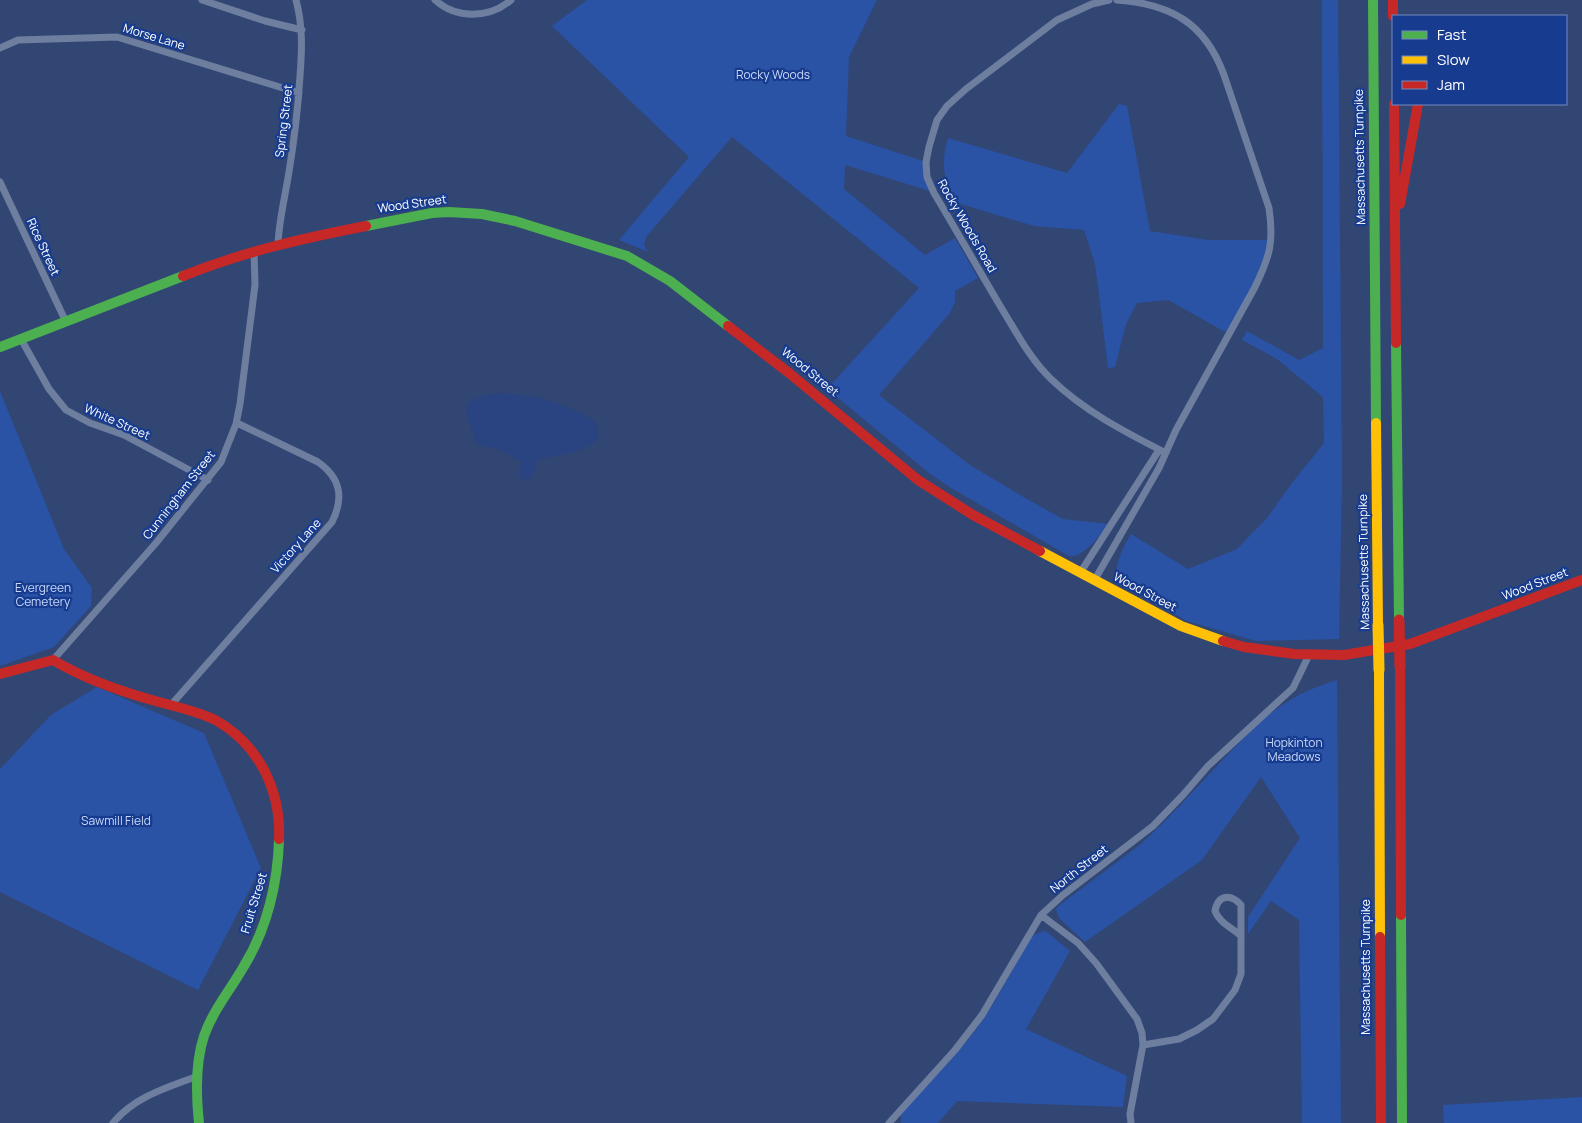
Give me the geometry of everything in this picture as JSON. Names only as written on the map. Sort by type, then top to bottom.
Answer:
[{"type":"main road","name":"Massachusetts Turnpike","points":[[1373,0],[1381,1123]]},
{"type":"main road","points":[[1393,0],[1393,15]]},
{"type":"main road","points":[[1394,105],[1400,667],[1402,1123]]},
{"type":"main road","points":[[1395,231],[1418,105]]},
{"type":"main road","name":"Wood Street","points":[[0,347],[205,267],[278,244],[416,215],[449,212],[482,214],[515,221],[627,256],[670,282],[789,372],[927,487],[973,515],[1080,574],[1166,619],[1212,638],[1261,650],[1309,655],[1344,655],[1410,644],[1582,580]]},
{"type":"main road","points":[[0,674],[53,660]]},
{"type":"main road","name":"Fruit Street","points":[[53,660],[65,668],[114,688],[216,720],[239,735],[256,755],[269,777],[279,819],[279,864],[270,903],[250,956],[210,1023],[204,1037],[198,1076],[199,1123]]},
{"type":"street","points":[[202,0],[302,30]]},
{"type":"street","name":"Spring Street","points":[[278,244],[279,222],[290,164],[298,93],[302,30],[296,0]]},
{"type":"street","points":[[435,0],[448,10],[470,15],[492,11],[511,0]]},
{"type":"street","name":"Rocky Woods Road","points":[[1109,0],[1092,4],[1057,20],[966,89],[947,106],[937,120],[929,147],[926,162],[927,177],[934,193],[998,303],[1022,343],[1041,368],[1079,403],[1112,424],[1162,451]]},
{"type":"street","points":[[1080,574],[1176,430],[1265,267],[1272,231],[1269,208],[1224,75],[1217,56],[1203,35],[1185,19],[1169,12],[1148,4],[1117,0]]},
{"type":"street","name":"Morse Lane","points":[[0,48],[18,40],[117,37],[298,93]]},
{"type":"street","name":"Rice Street","points":[[0,182],[66,322]]},
{"type":"street","name":"Cunningham Street","points":[[53,660],[156,543],[208,480],[226,452],[237,423],[255,284],[254,251]]},
{"type":"street","name":"White Street","points":[[21,339],[49,389],[66,410],[90,423],[124,435],[208,480]]},
{"type":"street","name":"Victory Lane","points":[[171,705],[332,522],[340,504],[340,495],[327,468],[237,423]]},
{"type":"street","points":[[1094,581],[1159,468],[1162,451]]},
{"type":"street","name":"North Street","points":[[889,1123],[955,1050],[982,1014],[1041,914],[1153,826],[1183,796],[1208,766],[1293,688],[1309,655]]},
{"type":"street","points":[[1143,1045],[1179,1039],[1197,1030],[1213,1019],[1235,990],[1242,974],[1241,905],[1235,898],[1227,897],[1220,900],[1214,911],[1221,922],[1241,936]]},
{"type":"street","points":[[1041,914],[1078,943],[1096,963],[1137,1019],[1142,1033],[1143,1045],[1131,1107],[1131,1123]]},
{"type":"street","points":[[112,1123],[121,1113],[144,1097],[198,1076]]},
{"type":"green space","name":"Rocky Woods","points":[[587,0],[877,0],[849,57],[846,136],[926,162],[930,191],[845,165],[844,189],[925,255],[955,238],[978,278],[955,291],[955,302],[950,313],[879,395],[970,465],[1020,495],[1063,519],[1108,524],[1086,550],[1080,554],[1069,556],[951,488],[929,473],[827,389],[919,288],[732,137],[646,237],[644,245],[648,252],[619,240],[689,157],[552,26]]},
{"type":"green space","points":[[1322,0],[1338,0],[1342,478],[1339,639],[1256,641],[1187,621],[1122,585],[1118,580],[1117,567],[1121,552],[1131,534],[1188,569],[1237,549],[1267,518],[1324,443],[1323,397],[1277,359],[1242,340],[1247,331],[1299,360],[1323,348]]},
{"type":"green space","points":[[1119,104],[1127,106],[1150,231],[1208,240],[1269,240],[1267,258],[1227,333],[1168,300],[1137,303],[1126,324],[1115,367],[1108,368],[1095,264],[1084,230],[1034,226],[954,202],[945,178],[944,154],[948,138],[1067,173]]},
{"type":"green space","name":"Evergreen Cemetery","points":[[0,391],[64,549],[92,588],[91,606],[54,647],[0,666]]},
{"type":"green space","name":"Hopkinton Meadows","points":[[1337,680],[1341,1123],[1302,1123],[1299,920],[1271,901],[1248,934],[1248,917],[1300,838],[1261,777],[1202,860],[1085,942],[1059,918],[1056,910],[1057,907],[1141,844],[1178,808],[1235,747],[1269,715],[1301,694]]},
{"type":"green space","name":"Sawmill Field","points":[[97,687],[204,733],[261,868],[198,990],[0,892],[0,769],[51,715]]},
{"type":"green space","points":[[1043,931],[1047,932],[1070,951],[1026,1029],[1127,1076],[1123,1107],[957,1101],[938,1123],[901,1123],[903,1111],[951,1060],[985,1017],[1032,936]]},
{"type":"green space","points":[[1582,1097],[1582,1123],[1444,1123],[1443,1105]]},
{"type":"shaded area","points":[[503,393],[541,398],[575,410],[594,421],[598,428],[599,436],[595,442],[578,451],[540,458],[537,460],[531,479],[523,480],[518,475],[522,462],[499,449],[477,445],[468,419],[467,403],[483,395]]},
{"type":"traffic: fast","points":[[1373,0],[1376,423]]},
{"type":"traffic: fast","points":[[366,226],[432,213],[449,212],[482,214],[515,221],[627,256],[670,281],[728,326]]},
{"type":"traffic: fast","points":[[0,347],[183,276]]},
{"type":"traffic: fast","points":[[1396,343],[1399,620]]},
{"type":"traffic: fast","points":[[199,1123],[197,1079],[201,1046],[212,1017],[244,966],[259,937],[274,888],[279,839]]},
{"type":"traffic: fast","points":[[1401,915],[1402,1123]]},
{"type":"traffic: slow","points":[[1376,423],[1378,625]]},
{"type":"traffic: slow","points":[[1040,551],[1181,626],[1223,641]]},
{"type":"traffic: slow","points":[[1378,625],[1379,670]]},
{"type":"traffic: slow","points":[[1379,670],[1380,937]]},
{"type":"traffic: jam","points":[[1393,0],[1393,15]]},
{"type":"traffic: jam","points":[[1394,105],[1396,343]]},
{"type":"traffic: jam","points":[[1400,204],[1418,105]]},
{"type":"traffic: jam","points":[[183,276],[205,267],[273,246],[366,226]]},
{"type":"traffic: jam","points":[[728,326],[789,373],[918,480],[973,515],[1040,551]]},
{"type":"traffic: jam","points":[[1223,641],[1244,647],[1294,654],[1344,655],[1410,644],[1582,580]]},
{"type":"traffic: jam","points":[[1399,620],[1400,667]]},
{"type":"traffic: jam","points":[[0,674],[53,660],[78,674],[104,685],[196,712],[217,721],[245,743],[256,756],[264,771],[276,804],[279,821],[279,839]]},
{"type":"traffic: jam","points":[[1400,667],[1401,915]]},
{"type":"traffic: jam","points":[[1380,937],[1381,1123]]}]
